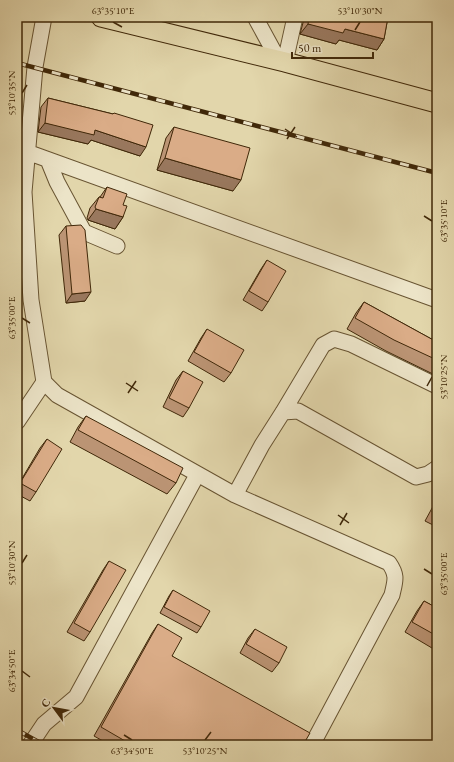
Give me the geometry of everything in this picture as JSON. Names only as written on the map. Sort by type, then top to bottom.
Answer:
[{"type":"main road","points":[[101,17],[129,20],[437,103]]},
{"type":"street","points":[[44,17],[35,67],[27,152],[21,192],[31,300],[44,382],[57,395],[197,475],[235,495],[389,563],[394,571],[396,579],[392,595],[312,745]]},
{"type":"street","points":[[255,17],[282,62]]},
{"type":"street","points":[[282,62],[295,17]]},
{"type":"street","points":[[27,152],[437,300]]},
{"type":"street","points":[[48,160],[57,182],[84,232],[118,246]]},
{"type":"street","points":[[235,495],[262,445],[323,345],[334,339],[351,344],[437,386]]},
{"type":"street","points":[[17,422],[44,382]]},
{"type":"street","points":[[283,412],[298,411],[416,477],[428,474],[437,468]]},
{"type":"street","points":[[30,745],[44,724],[76,697],[197,475]]},
{"type":"building","points":[[309,17],[388,17],[384,39],[345,29],[343,33],[308,24]]},
{"type":"building","points":[[48,98],[114,113],[153,125],[146,147],[95,130],[94,135],[45,123]]},
{"type":"building","points":[[174,127],[250,148],[241,180],[165,158]]},
{"type":"building","points":[[107,187],[127,194],[123,205],[127,206],[123,217],[96,209],[95,207],[99,197],[103,198]]},
{"type":"building","points":[[81,225],[85,230],[91,292],[72,294],[66,226]]},
{"type":"building","points":[[267,260],[286,271],[268,302],[249,291]]},
{"type":"building","points":[[364,302],[437,342],[437,360],[394,340],[355,318]]},
{"type":"building","points":[[207,329],[244,350],[231,373],[194,352]]},
{"type":"building","points":[[183,371],[203,382],[189,408],[169,398]]},
{"type":"building","points":[[86,416],[183,468],[176,483],[78,430]]},
{"type":"building","points":[[47,439],[62,449],[36,492],[20,483]]},
{"type":"building","points":[[437,502],[437,515],[432,512]]},
{"type":"building","points":[[109,561],[126,570],[90,632],[74,623]]},
{"type":"building","points":[[173,590],[210,611],[201,627],[164,607]]},
{"type":"building","points":[[424,601],[437,608],[437,636],[412,622]]},
{"type":"building","points":[[158,624],[182,638],[172,656],[310,733],[303,745],[132,745],[101,727]]},
{"type":"building","points":[[255,629],[287,647],[279,663],[246,644]]},
{"type":"railway","points":[[17,63],[437,173]]},
{"type":"railway","points":[[17,730],[44,745]]}]
